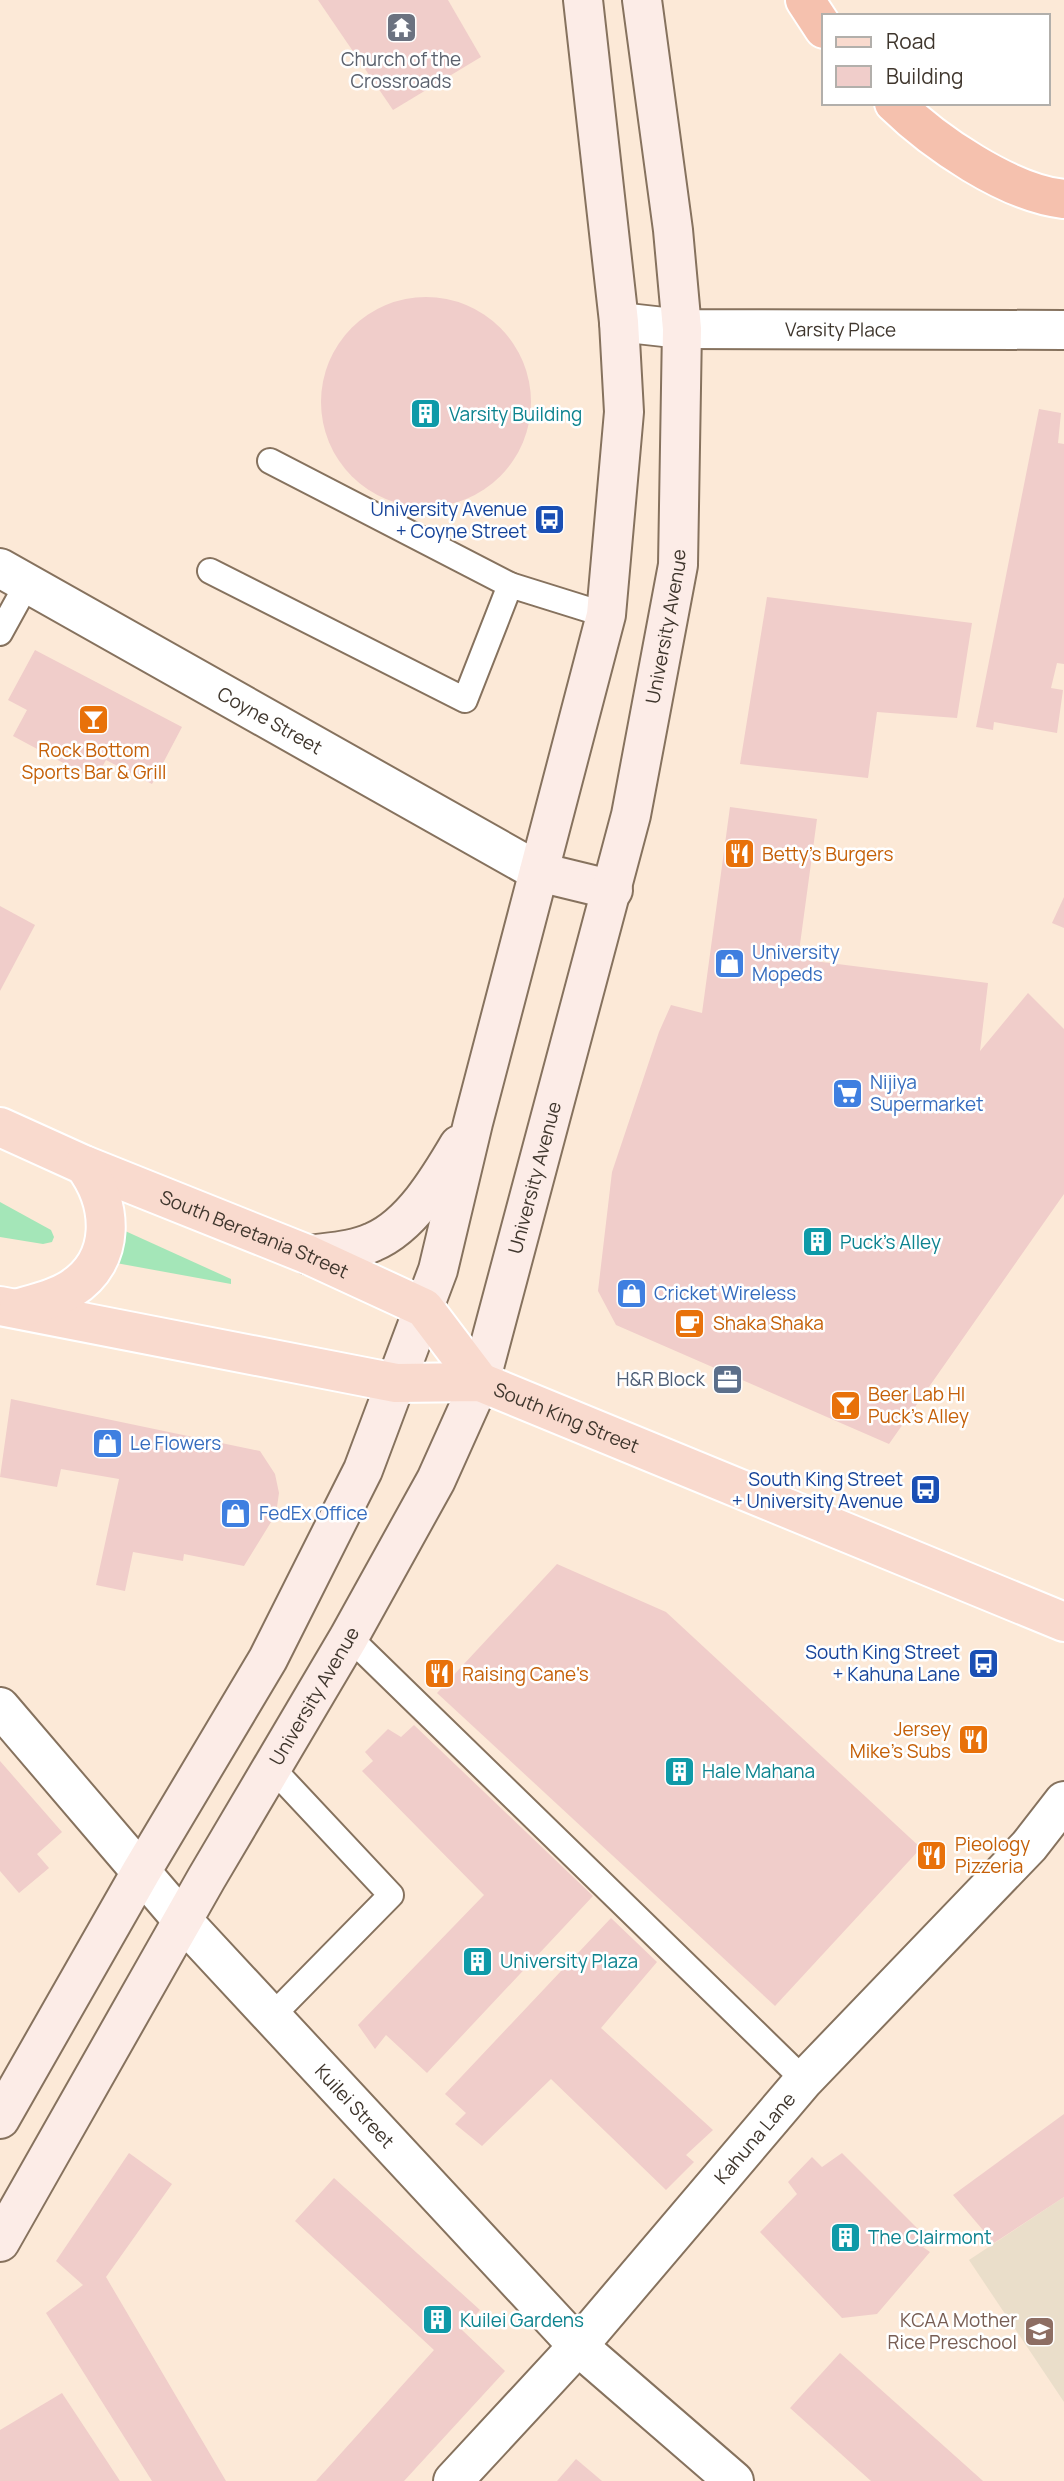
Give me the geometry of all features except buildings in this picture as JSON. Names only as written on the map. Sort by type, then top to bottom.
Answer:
[{"type":"highway","points":[[805,0],[822,26]]},
{"type":"highway","points":[[896,105],[908,118],[1008,183],[1064,199]]},
{"type":"main road","points":[[0,2119],[141,1872],[268,1658],[363,1470],[438,1270],[473,1123],[606,615],[624,412],[620,322],[583,0]]},
{"type":"main road","name":"University Avenue","points":[[0,2242],[349,1637],[436,1480],[480,1382],[613,890],[637,788],[678,565],[682,329],[673,230],[642,0]]},
{"type":"main road","points":[[539,872],[613,890]]},
{"type":"main road","points":[[309,1255],[373,1243],[402,1222],[442,1172],[473,1123]]},
{"type":"main road","name":"South Beretania Street","points":[[0,1126],[84,1165],[309,1255],[424,1308],[480,1382]]},
{"type":"main road","points":[[9,1307],[52,1299],[74,1287],[98,1260],[106,1236],[106,1211],[99,1188],[84,1165]]},
{"type":"main road","name":"South King Street","points":[[9,1307],[397,1383],[480,1382],[1064,1622]]},
{"type":"street","name":"Varsity Place","points":[[620,322],[682,329],[1064,330]]},
{"type":"street","name":"Coyne Street","points":[[14,576],[539,872]]},
{"type":"street","name":"Kuilei Street","points":[[0,1707],[183,1922],[273,2015],[578,2346],[734,2481]]},
{"type":"street","name":"Kahuna Lane","points":[[453,2481],[578,2346],[804,2080],[1029,1846],[1064,1801]]},
{"type":"lane","points":[[270,461],[510,585],[606,615]]},
{"type":"lane","points":[[210,571],[465,700],[510,585]]},
{"type":"lane","points":[[0,632],[14,576]]},
{"type":"lane","points":[[349,1637],[804,2080]]},
{"type":"lane","points":[[272,1768],[391,1895],[273,2015]]},
{"type":"shaded area","name":"KCAA Mother Rice Preschool","points":[[1064,2197],[1064,2402],[969,2260]]},
{"type":"green space","points":[[0,1202],[51,1230],[54,1237],[52,1242],[43,1244],[0,1237]]},
{"type":"green space","points":[[123,1230],[231,1279],[231,1284],[116,1263]]},
{"type":"place","name":"Church of the Crossroads","points":[[401,28]]},
{"type":"place","name":"Varsity Building","points":[[426,414]]},
{"type":"place","name":"University Avenue + Coyne Street","points":[[550,520]]},
{"type":"place","name":"Rock Bottom Sports Bar & Grill","points":[[94,719]]},
{"type":"place","name":"Betty’s Burgers","points":[[739,854]]},
{"type":"place","name":"University Mopeds","points":[[729,963]]},
{"type":"place","name":"Nijiya Supermarket","points":[[847,1093]]},
{"type":"place","name":"Puck's Alley","points":[[817,1242]]},
{"type":"place","name":"Cricket Wireless","points":[[631,1293]]},
{"type":"place","name":"Shaka Shaka","points":[[690,1323]]},
{"type":"place","name":"H&R Block","points":[[728,1379]]},
{"type":"place","name":"Beer Lab HI Puck's Alley","points":[[845,1405]]},
{"type":"place","name":"Le Flowers","points":[[107,1443]]},
{"type":"place","name":"South King Street + University Avenue","points":[[926,1490]]},
{"type":"place","name":"FedEx Office","points":[[236,1513]]},
{"type":"place","name":"South King Street + Kahuna Lane","points":[[983,1663]]},
{"type":"place","name":"Raising Cane's","points":[[439,1674]]},
{"type":"place","name":"Jersey Mike's Subs","points":[[974,1740]]},
{"type":"place","name":"Hale Mahana","points":[[679,1771]]},
{"type":"place","name":"Pieology Pizzeria","points":[[932,1855]]},
{"type":"place","name":"University Plaza","points":[[477,1961]]},
{"type":"place","name":"The Clairmont","points":[[845,2237]]},
{"type":"place","name":"Kuilei Gardens","points":[[437,2320]]},
{"type":"place","name":"KCAA Mother Rice Preschool","points":[[1040,2331]]}]
